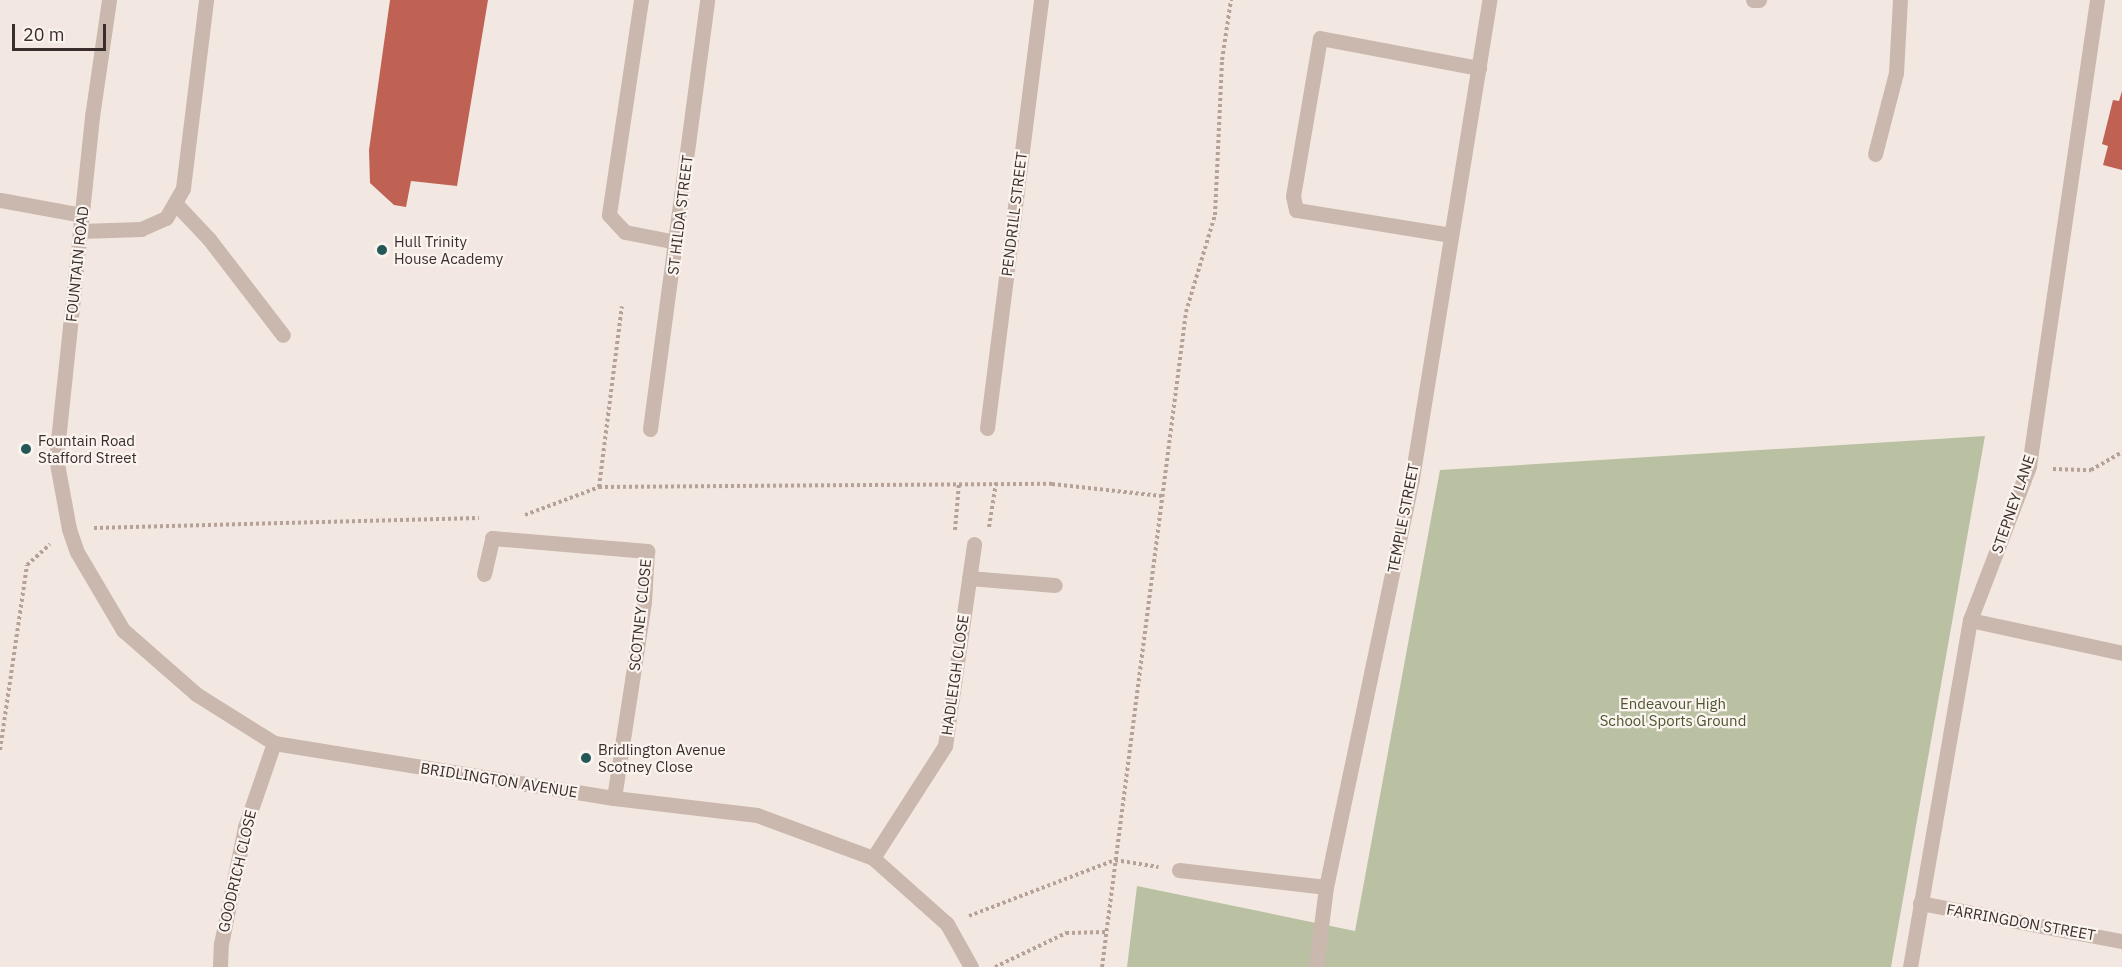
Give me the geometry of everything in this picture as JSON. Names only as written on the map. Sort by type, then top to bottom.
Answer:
[{"type":"street","name":"FOUNTAIN ROAD","points":[[69,529],[56,458],[82,216],[109,0]]},
{"type":"street","points":[[81,231],[141,229],[166,218],[175,203],[183,188],[206,0]]},
{"type":"street","points":[[641,0],[609,215],[625,232],[676,242]]},
{"type":"street","name":"ST HILDA STREET","points":[[650,429],[706,0]]},
{"type":"street","name":"PENDRILL STREET","points":[[987,428],[1041,0]]},
{"type":"street","name":"TEMPLE STREET","points":[[1316,967],[1326,887],[1412,478],[1489,0]]},
{"type":"street","points":[[1753,0],[1759,0]]},
{"type":"street","points":[[1875,154],[1896,73],[1900,0]]},
{"type":"street","name":"STEPNEY LANE","points":[[1910,967],[1970,620],[2030,466],[2097,0]]},
{"type":"street","points":[[1451,235],[1296,210],[1293,196],[1320,38],[1479,68]]},
{"type":"street","points":[[0,200],[82,216]]},
{"type":"street","points":[[175,203],[209,239],[283,335]]},
{"type":"street","name":"BRIDLINGTON AVENUE","points":[[69,529],[77,552],[123,630],[196,694],[274,743],[614,798],[758,815],[873,858],[947,924],[971,967]]},
{"type":"street","name":"SCOTNEY CLOSE","points":[[484,573],[492,538],[647,551],[644,602],[614,798]]},
{"type":"street","name":"HADLEIGH CLOSE","points":[[873,858],[945,746],[974,544]]},
{"type":"street","points":[[969,578],[1055,585]]},
{"type":"street","points":[[1970,620],[2122,653]]},
{"type":"street","name":"GOODRICH CLOSE","points":[[220,967],[221,944],[245,827],[274,743]]},
{"type":"street","points":[[1179,870],[1326,887]]},
{"type":"street","name":"FARRINGDON STREET","points":[[1920,903],[2122,940]]},
{"type":"path","points":[[1102,967],[1186,312],[1215,215],[1221,60],[1231,0]]},
{"type":"path","points":[[599,487],[622,306]]},
{"type":"path","points":[[2030,466],[2091,470],[2122,452]]},
{"type":"path","points":[[959,483],[954,529],[974,544],[989,531],[996,483]]},
{"type":"path","points":[[523,516],[599,487],[996,483],[1052,484],[1161,496]]},
{"type":"path","points":[[0,750],[27,565],[69,529],[488,518]]},
{"type":"path","points":[[947,924],[1115,860],[1179,870]]},
{"type":"path","points":[[995,967],[1066,933],[1107,932]]},
{"type":"green space","name":"Endeavour High School Sports Ground","points":[[1985,436],[1891,967],[1127,967],[1137,886],[1355,931],[1440,470]]},
{"type":"building","points":[[390,0],[488,0],[457,186],[411,181],[406,207],[394,205],[370,183],[369,150]]},
{"type":"building","points":[[2122,91],[2122,170],[2103,165],[2108,146],[2102,144],[2113,100],[2119,101]]},
{"type":"place","name":"Hull Trinity House Academy","points":[[382,250]]},
{"type":"place","name":"Fountain Road Stafford Street","points":[[26,449]]},
{"type":"place","name":"Bridlington Avenue Scotney Close","points":[[586,758]]}]
